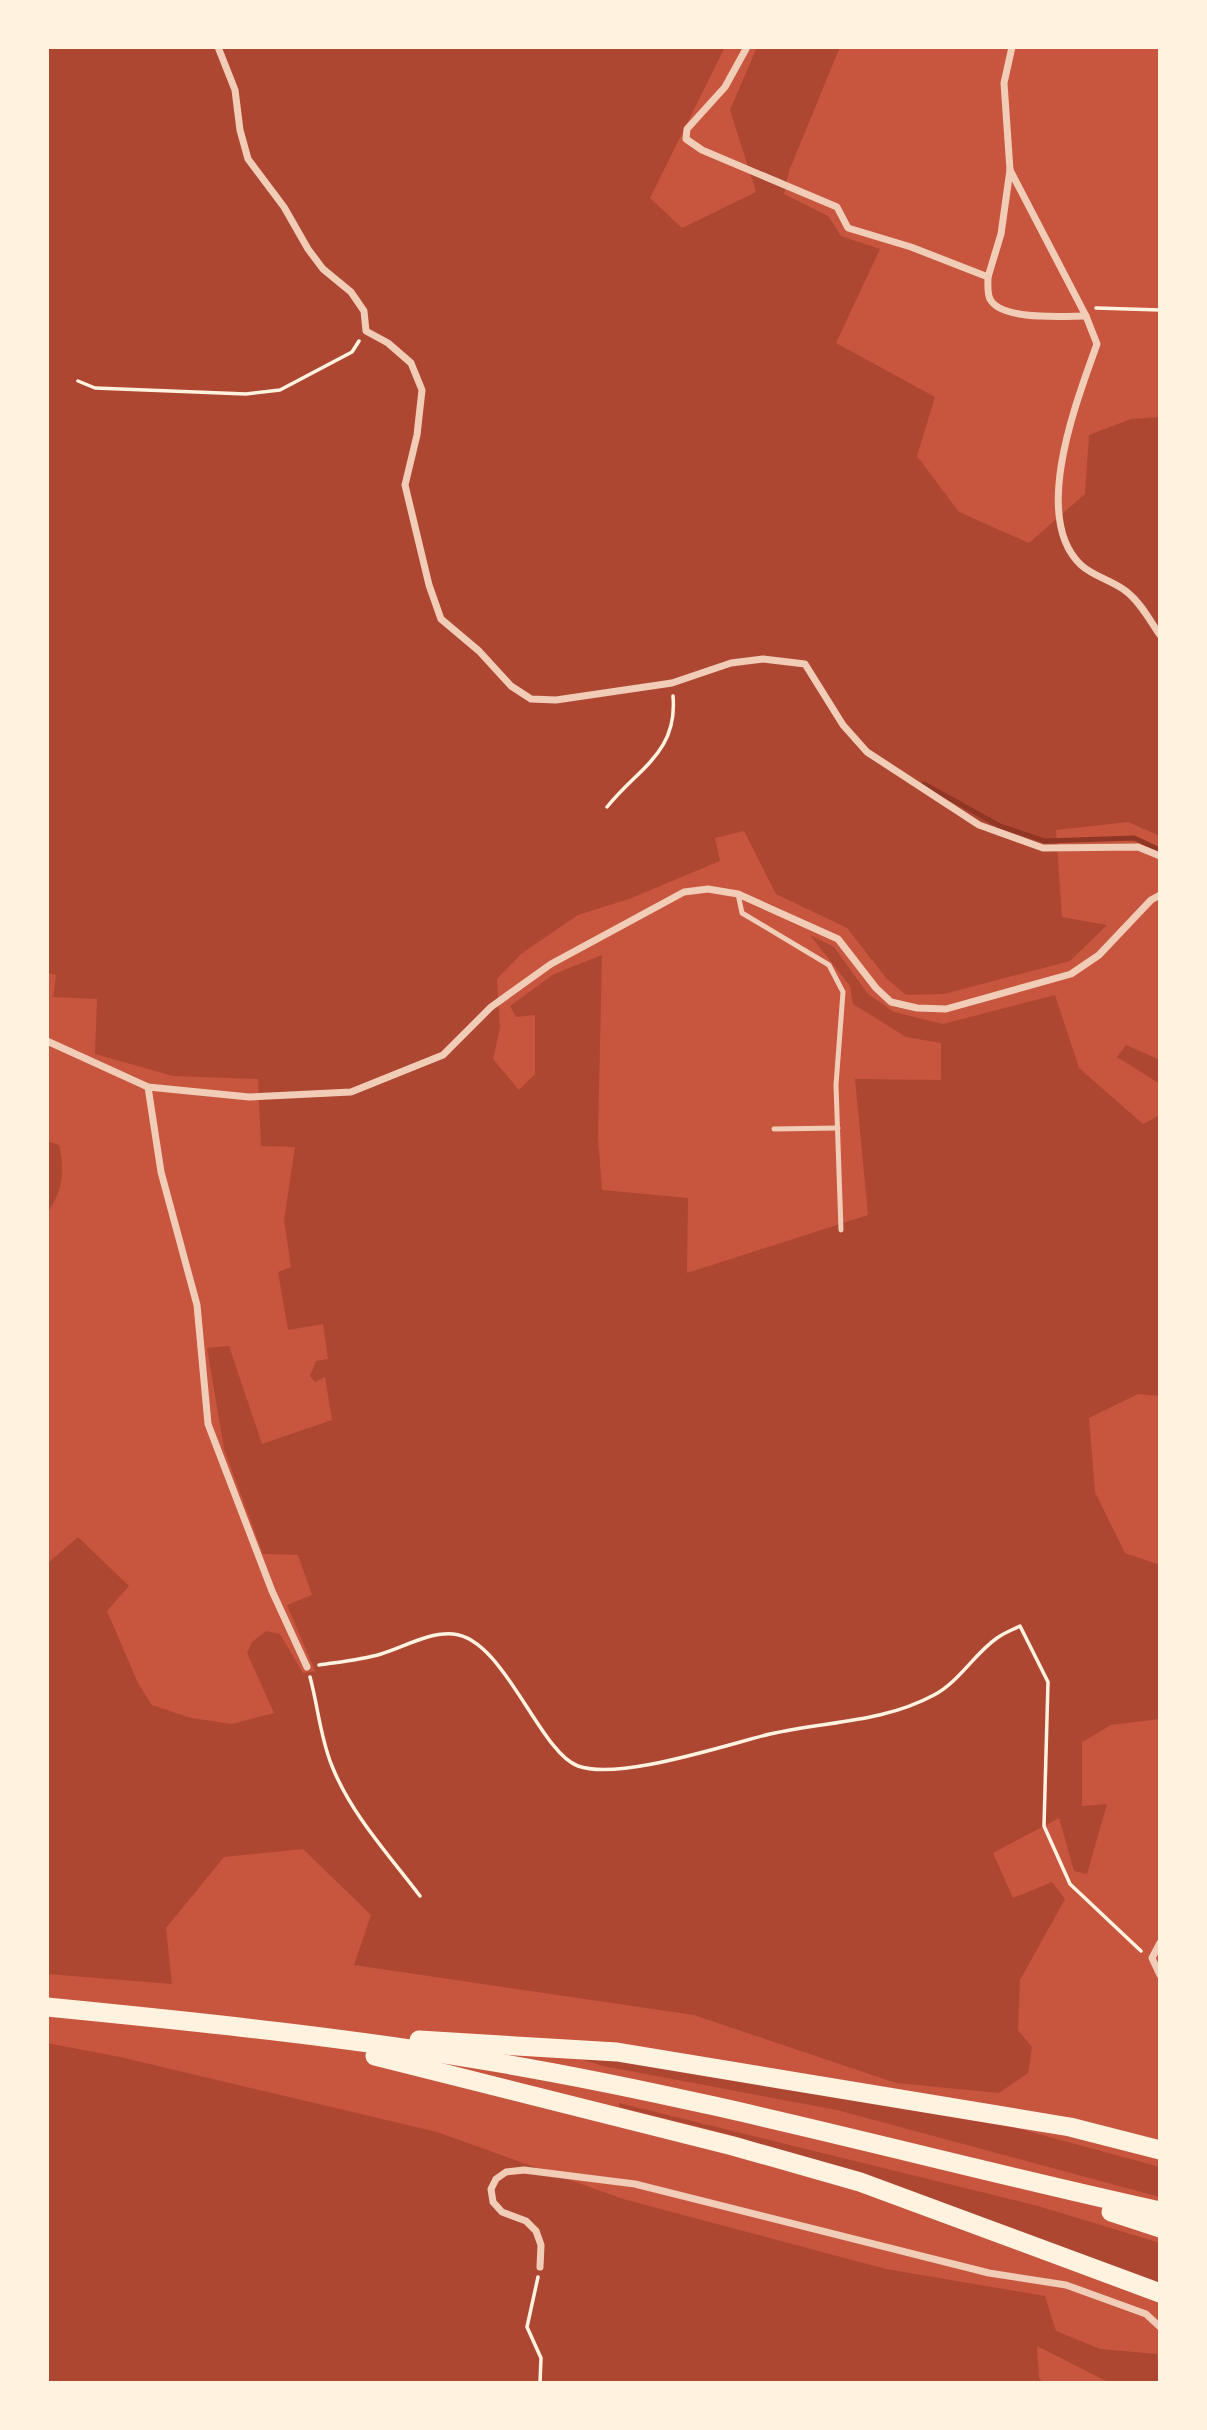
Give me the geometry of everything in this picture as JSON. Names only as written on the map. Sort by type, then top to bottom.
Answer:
[{"type":"highway","points":[[47,2007],[275,2032],[504,2064],[780,2120],[1017,2180],[1160,2211]]},
{"type":"highway","points":[[275,2032],[617,2052],[1070,2127],[1160,2150]]},
{"type":"highway","points":[[275,2032],[720,2143],[860,2182],[1160,2293]]},
{"type":"highway","points":[[1017,2180],[1160,2228]]},
{"type":"street","points":[[218,47],[235,90],[240,130],[248,159],[284,207],[323,269],[351,292],[364,311],[366,331],[388,343],[411,363],[422,390],[417,435],[405,485],[429,585],[441,619],[479,651],[511,686],[531,699],[556,700],[672,683],[732,663],[763,659],[805,664],[843,725],[867,752],[979,825],[1043,848],[1138,847],[1160,856]]},
{"type":"street","points":[[747,47],[725,87],[687,130],[686,139],[702,150],[837,208],[848,228],[988,276]]},
{"type":"street","points":[[1012,47],[1004,83],[1010,170],[1001,233],[988,276],[989,297],[996,306],[1023,315],[1086,316]]},
{"type":"street","points":[[1010,170],[1086,316],[1097,344],[1075,407],[1061,471],[1059,517],[1064,539],[1081,564],[1128,593],[1160,635]]},
{"type":"street","points":[[47,1041],[148,1087],[249,1097],[351,1092],[381,1083],[443,1055],[491,1007],[551,964],[684,892],[708,889],[738,894],[838,939],[876,988],[891,1002],[917,1008],[946,1009],[1071,974],[1099,955],[1151,900],[1160,895]]},
{"type":"street","points":[[148,1087],[161,1172],[197,1305],[208,1424],[272,1591],[307,1667]]},
{"type":"street","points":[[1160,1943],[1152,1958],[1160,1975]]},
{"type":"street","points":[[540,2267],[541,2245],[536,2231],[526,2221],[502,2212],[494,2202],[491,2189],[496,2179],[506,2172],[524,2170],[635,2184],[989,2273],[1066,2285],[1146,2314],[1160,2327]]},
{"type":"lane","points":[[738,894],[742,913],[829,965],[843,992],[836,1085],[841,1230]]},
{"type":"lane","points":[[774,1129],[838,1128]]},
{"type":"path","points":[[1086,316],[1097,307],[1160,310]]},
{"type":"path","points":[[78,381],[95,388],[246,394],[280,390],[352,352],[366,331]]},
{"type":"path","points":[[607,807],[645,771],[672,730],[672,683]]},
{"type":"path","points":[[420,1896],[347,1798],[331,1765],[320,1728],[316,1693],[307,1667],[380,1654],[420,1640],[453,1634],[476,1644],[508,1678],[564,1757],[579,1766],[618,1768],[658,1762],[772,1734],[861,1721],[903,1709],[936,1694],[995,1639],[1020,1626],[1048,1682],[1044,1826],[1070,1884],[1152,1958]]},
{"type":"path","points":[[540,2267],[527,2327],[541,2358],[540,2383]]},
{"type":"shaded area","points":[[47,47],[725,47],[650,198],[682,228],[756,192],[730,110],[757,47],[840,47],[789,171],[784,194],[828,216],[841,236],[880,249],[836,343],[935,397],[917,456],[959,512],[1029,543],[1085,494],[1089,435],[1131,419],[1160,417],[1160,836],[1128,822],[1056,830],[1062,917],[1107,925],[1070,961],[944,994],[906,995],[887,979],[847,928],[776,894],[744,831],[715,838],[720,861],[629,899],[578,915],[521,954],[497,979],[500,1028],[493,1059],[519,1090],[535,1074],[535,1015],[516,1017],[510,1006],[554,974],[602,955],[598,1137],[602,1190],[688,1198],[687,1273],[868,1215],[855,1079],[941,1080],[941,1043],[906,1037],[853,1004],[850,986],[810,935],[834,947],[868,994],[894,1012],[943,1024],[1055,995],[1079,1068],[1143,1124],[1160,1115],[1160,1396],[1138,1394],[1089,1418],[1095,1492],[1125,1553],[1160,1565],[1160,1719],[1111,1725],[1082,1742],[1082,1806],[1107,1804],[1087,1874],[1074,1871],[1059,1818],[993,1853],[1013,1898],[1052,1882],[1065,1899],[1020,1980],[1018,2030],[1032,2047],[1028,2073],[999,2093],[896,2083],[694,2015],[354,1965],[371,1915],[303,1849],[224,1857],[166,1928],[172,1984],[47,1974],[47,1564],[78,1537],[129,1586],[107,1611],[138,1683],[152,1705],[191,1718],[232,1724],[274,1713],[247,1653],[252,1642],[266,1631],[280,1634],[303,1673],[315,1671],[287,1605],[312,1595],[298,1555],[263,1554],[224,1449],[207,1348],[229,1346],[262,1444],[332,1420],[325,1377],[315,1382],[310,1376],[316,1361],[328,1359],[323,1324],[288,1330],[278,1272],[291,1267],[284,1220],[295,1147],[261,1146],[258,1079],[173,1076],[95,1054],[97,999],[53,997],[56,975],[47,973]]},
{"type":"shaded area","points":[[1126,1045],[1160,1060],[1160,1084],[1117,1057]]},
{"type":"shaded area","points":[[47,1141],[59,1145],[62,1172],[59,1189],[47,1213]]},
{"type":"shaded area","points":[[47,2043],[120,2057],[437,2132],[623,2199],[886,2269],[1045,2296],[1056,2331],[1100,2349],[1157,2354],[1160,2383],[1110,2383],[1037,2346],[1039,2378],[1043,2383],[47,2383]]},
{"type":"shaded area","points":[[571,2056],[619,2059],[1012,2127],[1160,2167],[1160,2197],[837,2110],[603,2066]]},
{"type":"shaded area","points":[[619,2103],[1038,2206],[1160,2243],[1160,2286],[876,2178],[723,2133],[619,2107]]},
{"type":"waterway","points":[[924,784],[1000,826],[1045,841],[1134,838],[1160,850]]}]
